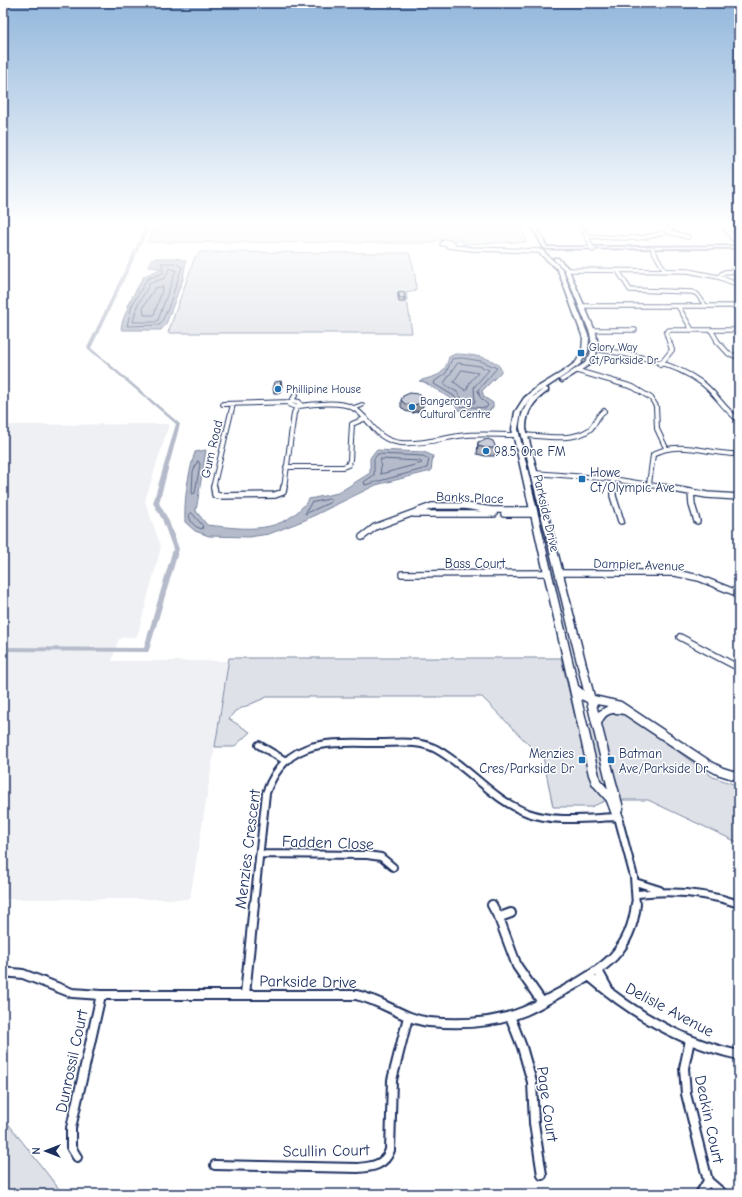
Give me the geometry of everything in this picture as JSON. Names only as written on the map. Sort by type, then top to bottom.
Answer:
[{"type":"street","points":[[565,282],[586,338],[587,348],[618,353],[680,371],[702,383],[739,420]]},
{"type":"street","points":[[571,282],[595,341],[594,349]]},
{"type":"street","points":[[625,282],[630,290],[692,292],[699,296],[705,306]]},
{"type":"street","points":[[574,306],[739,306]]},
{"type":"street","points":[[678,306],[692,330]]},
{"type":"street","points":[[579,317],[586,317]]},
{"type":"street","points":[[591,330],[635,329],[641,332]]},
{"type":"street","points":[[660,365],[672,350],[667,332],[672,330],[739,330]]},
{"type":"street","points":[[711,330],[725,353],[731,356],[739,357]]},
{"type":"street","name":"Parkside Drive","points":[[3,972],[23,974],[72,993],[356,995],[373,999],[408,1017],[428,1022],[462,1023],[510,1016],[542,1002],[590,976],[616,956],[627,940],[636,913],[637,894],[635,882],[618,817],[609,797],[596,780],[516,435],[515,419],[524,401],[532,393],[570,368],[584,356],[587,348]]},
{"type":"street","name":"Parkside Drive","points":[[594,349],[588,361],[578,371],[546,390],[530,403],[522,421],[524,435],[559,573],[588,697],[597,724],[609,781],[615,790],[618,802],[618,817]]},
{"type":"street","points":[[570,368],[639,390],[651,398],[656,406],[655,416],[657,428],[666,448]]},
{"type":"street","points":[[294,413],[291,404],[296,394],[299,404]]},
{"type":"street","points":[[223,404],[341,404],[354,408],[374,431],[384,438],[409,444],[467,435],[577,435],[590,429],[598,414],[604,412]]},
{"type":"street","name":"Gum Road","points":[[233,404],[213,493],[219,496],[280,494],[284,490],[294,413],[299,404]]},
{"type":"street","points":[[354,408],[362,405]]},
{"type":"street","points":[[286,467],[342,467],[348,465],[350,460],[352,424],[364,419]]},
{"type":"street","points":[[649,484],[653,455],[659,450],[666,448],[714,454],[732,454]]},
{"type":"street","points":[[525,475],[552,474],[613,479],[724,497],[739,497]]},
{"type":"street","points":[[613,479],[613,496],[621,521]]},
{"type":"street","points":[[691,492],[692,505],[697,521]]},
{"type":"street","name":"Banks Place","points":[[362,537],[372,529],[408,515],[479,511],[534,512]]},
{"type":"street","points":[[534,512],[543,512]]},
{"type":"street","points":[[548,574],[559,573]]},
{"type":"street","name":"Dampier Avenue","points":[[559,573],[675,574],[699,578],[739,594]]},
{"type":"street","name":"Bass Court","points":[[402,574],[548,574]]},
{"type":"street","points":[[680,637],[739,668]]},
{"type":"street","points":[[574,686],[588,697],[612,703],[634,714],[708,764],[720,771],[739,777]]},
{"type":"street","points":[[588,697],[583,704],[589,732],[590,754]]},
{"type":"street","points":[[597,724],[599,716],[606,710],[618,709],[634,714]]},
{"type":"street","name":"Menzies Crescent","points":[[245,994],[266,793],[273,775],[284,760],[297,752],[313,745],[327,743],[420,743],[434,747],[447,755],[507,802],[532,815],[555,817],[618,817]]},
{"type":"street","points":[[259,745],[284,760]]},
{"type":"street","name":"Fadden Close","points":[[260,854],[367,855],[381,857],[393,867]]},
{"type":"street","points":[[635,882],[662,890],[703,893],[739,904]]},
{"type":"street","points":[[637,894],[662,890]]},
{"type":"street","points":[[492,905],[500,917],[507,946],[515,963],[542,1002]]},
{"type":"street","points":[[500,917],[511,913]]},
{"type":"street","name":"Delisle Avenue","points":[[598,971],[610,994]]},
{"type":"street","name":"Delisle Avenue","points":[[590,976],[627,1007],[706,1047],[739,1055]]},
{"type":"street","name":"Dunrossil Court","points":[[77,1157],[73,1152],[70,1142],[71,1128],[101,994]]},
{"type":"street","name":"Page Court","points":[[510,1016],[524,1053],[532,1082],[534,1124],[542,1175]]},
{"type":"street","name":"Scullin Court","points":[[215,1165],[358,1168],[370,1167],[380,1163],[388,1156],[391,1146],[392,1082],[408,1017]]},
{"type":"street","name":"Deakin Court","points":[[690,1040],[684,1068],[686,1094],[708,1180],[722,1193]]},
{"type":"street","name":"Deakin Court","points":[[700,1194],[708,1180]]},
{"type":"shaded area","points":[[186,282],[415,282],[416,291],[406,293],[412,333],[168,333]]},
{"type":"shaded area","points":[[169,424],[145,501],[161,547],[137,637],[125,637],[118,640],[112,661],[229,661],[190,899],[3,899],[3,425]]},
{"type":"shaded area","points":[[229,658],[561,658],[577,725],[601,724],[603,716],[616,711],[628,715],[713,777],[739,786],[739,843],[648,800],[607,800],[591,807],[553,807],[542,752],[532,748],[482,697],[267,697],[235,711],[229,719],[250,732],[234,747],[215,747]]},
{"type":"shaded area","points":[[3,1117],[63,1194],[3,1194]]},
{"type":"water","points":[[141,282],[182,282],[166,324],[161,330],[121,329],[124,316],[128,309],[127,306]]},
{"type":"water","points":[[455,354],[482,357],[496,363],[500,367],[501,372],[482,391],[484,397],[493,403],[493,407],[490,410],[476,413],[458,410],[451,399],[424,382],[419,381],[442,372],[449,357]]},
{"type":"water","points":[[206,450],[196,511],[207,525],[236,528],[275,525],[299,511],[309,499],[338,493],[370,473],[370,458],[376,450],[424,452],[433,456],[431,471],[376,485],[305,520],[269,534],[249,537],[209,536],[195,531],[185,522],[185,504],[190,469],[195,452]]},
{"type":"building","points":[[404,292],[405,298],[400,298],[398,293]]},
{"type":"building","points":[[281,381],[279,388],[273,389],[275,382]]},
{"type":"building","points":[[410,393],[419,394],[423,398],[421,403],[414,405],[405,404],[401,400],[403,396]]},
{"type":"building","points":[[488,439],[493,441],[496,448],[478,446],[478,442]]},
{"type":"waterway","points":[[3,649],[146,650],[176,549],[165,519],[156,503],[178,424],[89,348],[121,282]]},
{"type":"place","name":"Glory Way Ct/Parkside Dr","points":[[581,353]]},
{"type":"place","name":"Phillipine House","points":[[278,389]]},
{"type":"place","name":"Bangerang Cultural Centre","points":[[412,407]]},
{"type":"place","name":"98.5 One FM","points":[[486,451]]},
{"type":"place","name":"Howe Ct/Olympic Ave","points":[[582,479]]},
{"type":"place","name":"Menzies Cres/Parkside Dr","points":[[582,760]]},
{"type":"place","name":"Batman Ave/Parkside Dr","points":[[611,760]]}]
